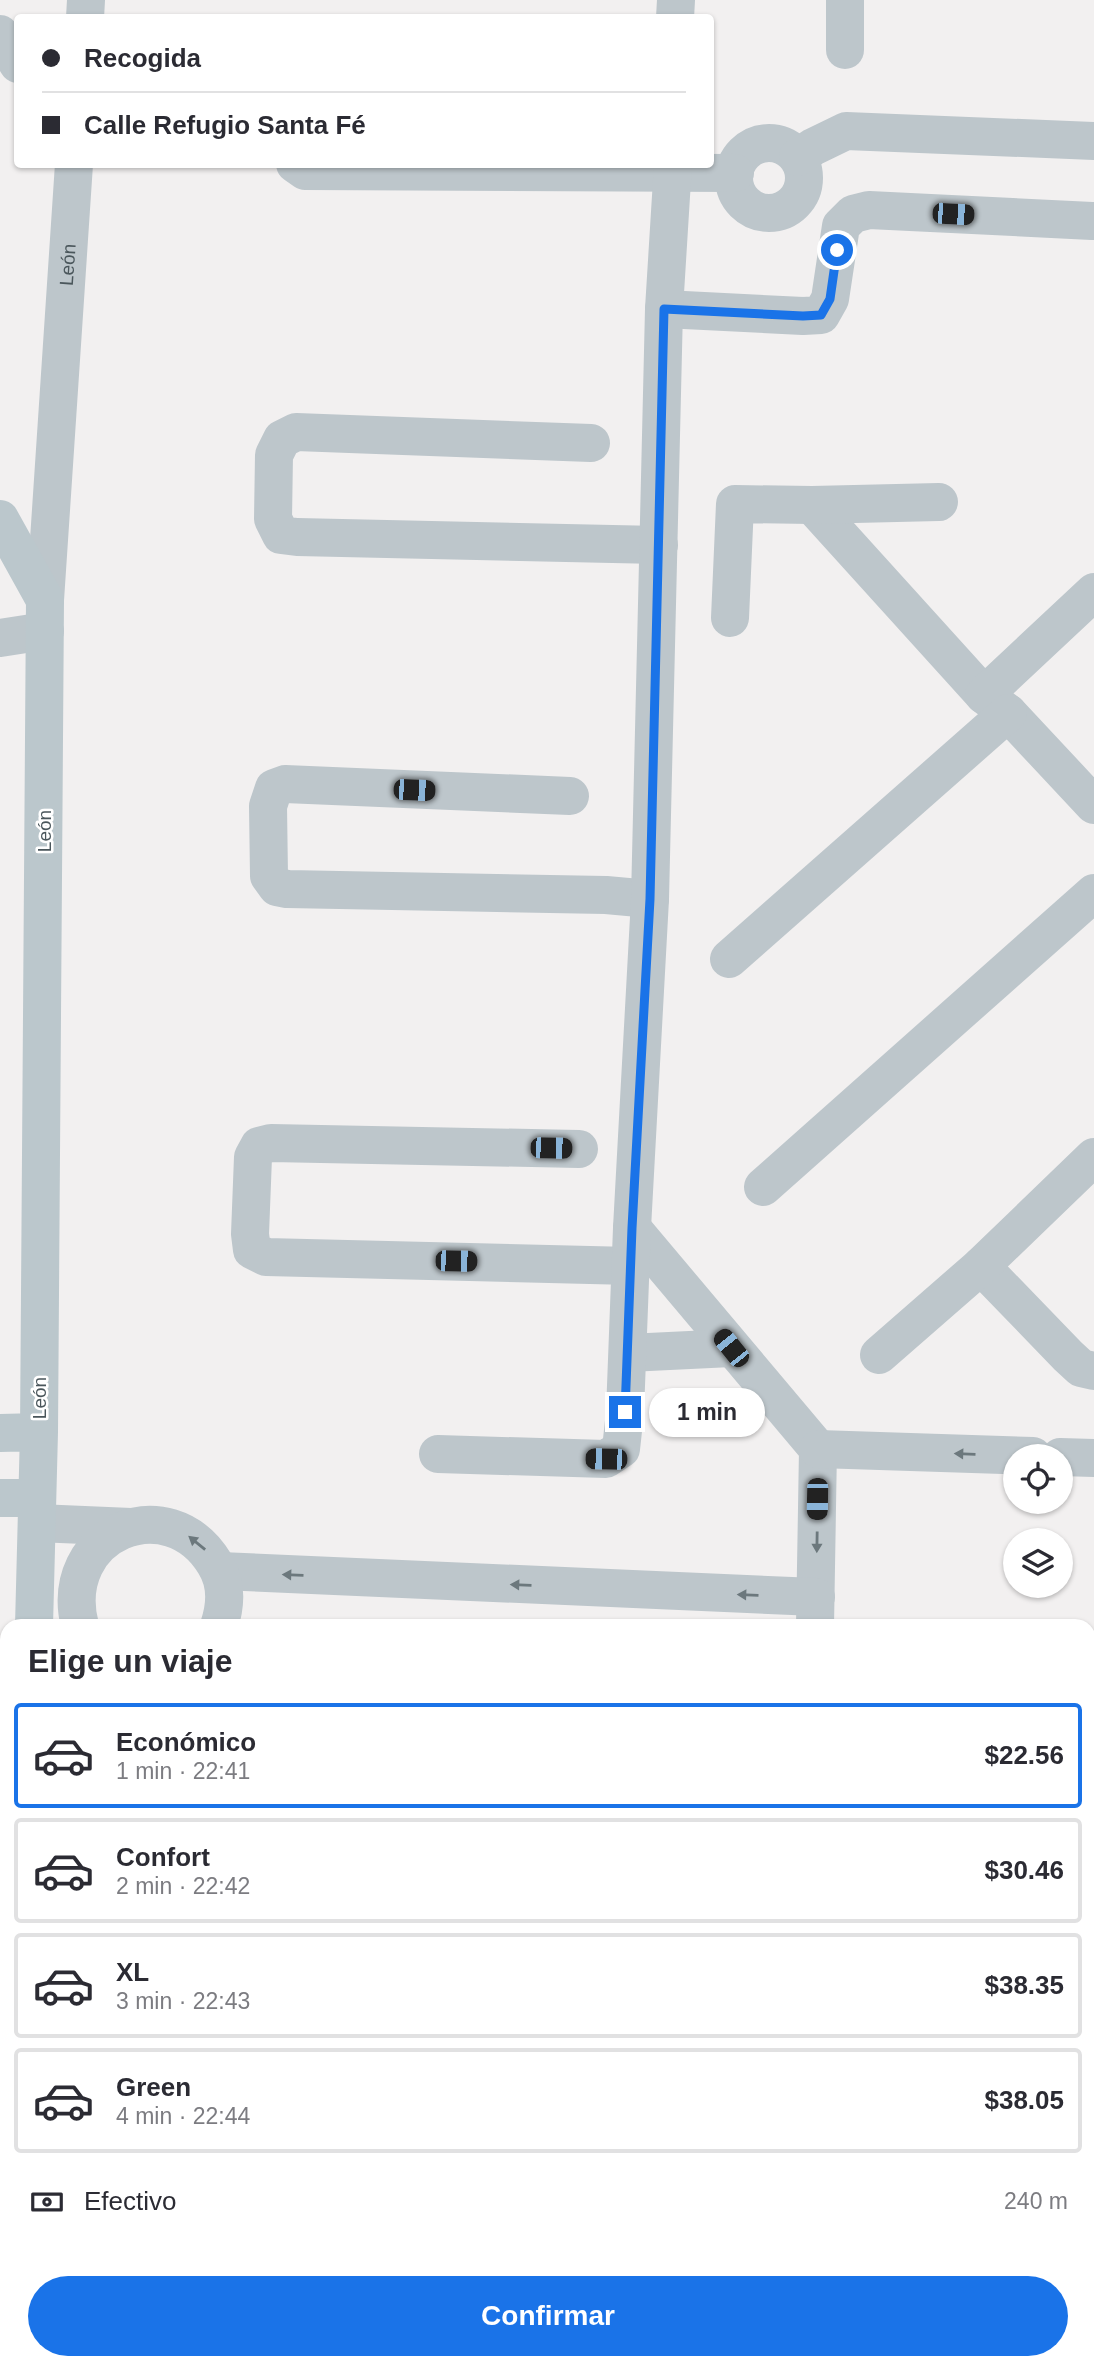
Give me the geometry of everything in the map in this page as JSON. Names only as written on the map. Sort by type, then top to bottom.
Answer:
[{"type":"street","points":[[845,0],[845,50]]},
{"type":"street","points":[[0,34],[14,57]]},
{"type":"street","points":[[797,157],[846,131],[1094,141]]},
{"type":"street","points":[[774,143],[787,148],[797,157],[803,170],[804,183],[799,196],[790,206],[778,212],[764,212],[751,208],[740,199],[735,187],[734,173],[739,160],[748,150],[761,144],[774,143]]},
{"type":"street","name":"León","points":[[33,1619],[25,1506],[39,1432],[45,615],[74,168]]},
{"type":"street","points":[[301,168],[305,171],[673,169],[734,173]]},
{"type":"street","points":[[438,1454],[606,1459],[621,1449],[650,899],[664,309],[673,169]]},
{"type":"street","points":[[664,309],[821,315],[830,299],[841,226],[853,214],[869,210],[1092,220]]},
{"type":"street","points":[[591,443],[296,432],[282,439],[274,455],[273,519],[281,535],[289,536],[659,545]]},
{"type":"street","points":[[730,618],[735,504],[939,502]]},
{"type":"street","points":[[812,505],[996,704],[1094,805]]},
{"type":"street","points":[[0,519],[45,615],[0,638]]},
{"type":"street","points":[[729,959],[996,704],[1094,592]]},
{"type":"street","points":[[570,796],[285,785],[274,788],[268,806],[269,876],[277,887],[287,889],[606,895],[650,899]]},
{"type":"street","points":[[763,1187],[1094,893]]},
{"type":"street","points":[[579,1149],[271,1143],[259,1146],[253,1157],[250,1234],[252,1250],[266,1257],[631,1266]]},
{"type":"street","points":[[879,1354],[981,1266],[1094,1157]]},
{"type":"street","points":[[219,1572],[815,1612],[818,1449],[632,1228]]},
{"type":"street","points":[[981,1266],[1068,1356],[1081,1368],[1094,1371]]},
{"type":"street","points":[[628,1353],[731,1348]]},
{"type":"street","points":[[0,1433],[39,1432]]},
{"type":"street","points":[[818,1449],[1003,1455]]},
{"type":"street","points":[[1073,1457],[1094,1458]]},
{"type":"street","points":[[25,1506],[131,1527],[153,1525],[174,1529],[193,1538],[208,1553],[219,1572],[225,1592],[222,1619]]},
{"type":"street","points":[[78,1619],[75,1607],[76,1586],[82,1565],[95,1548],[112,1535],[131,1527]]},
{"type":"route","points":[[625,1412],[650,899],[664,309],[821,315],[830,299],[837,250]]}]
